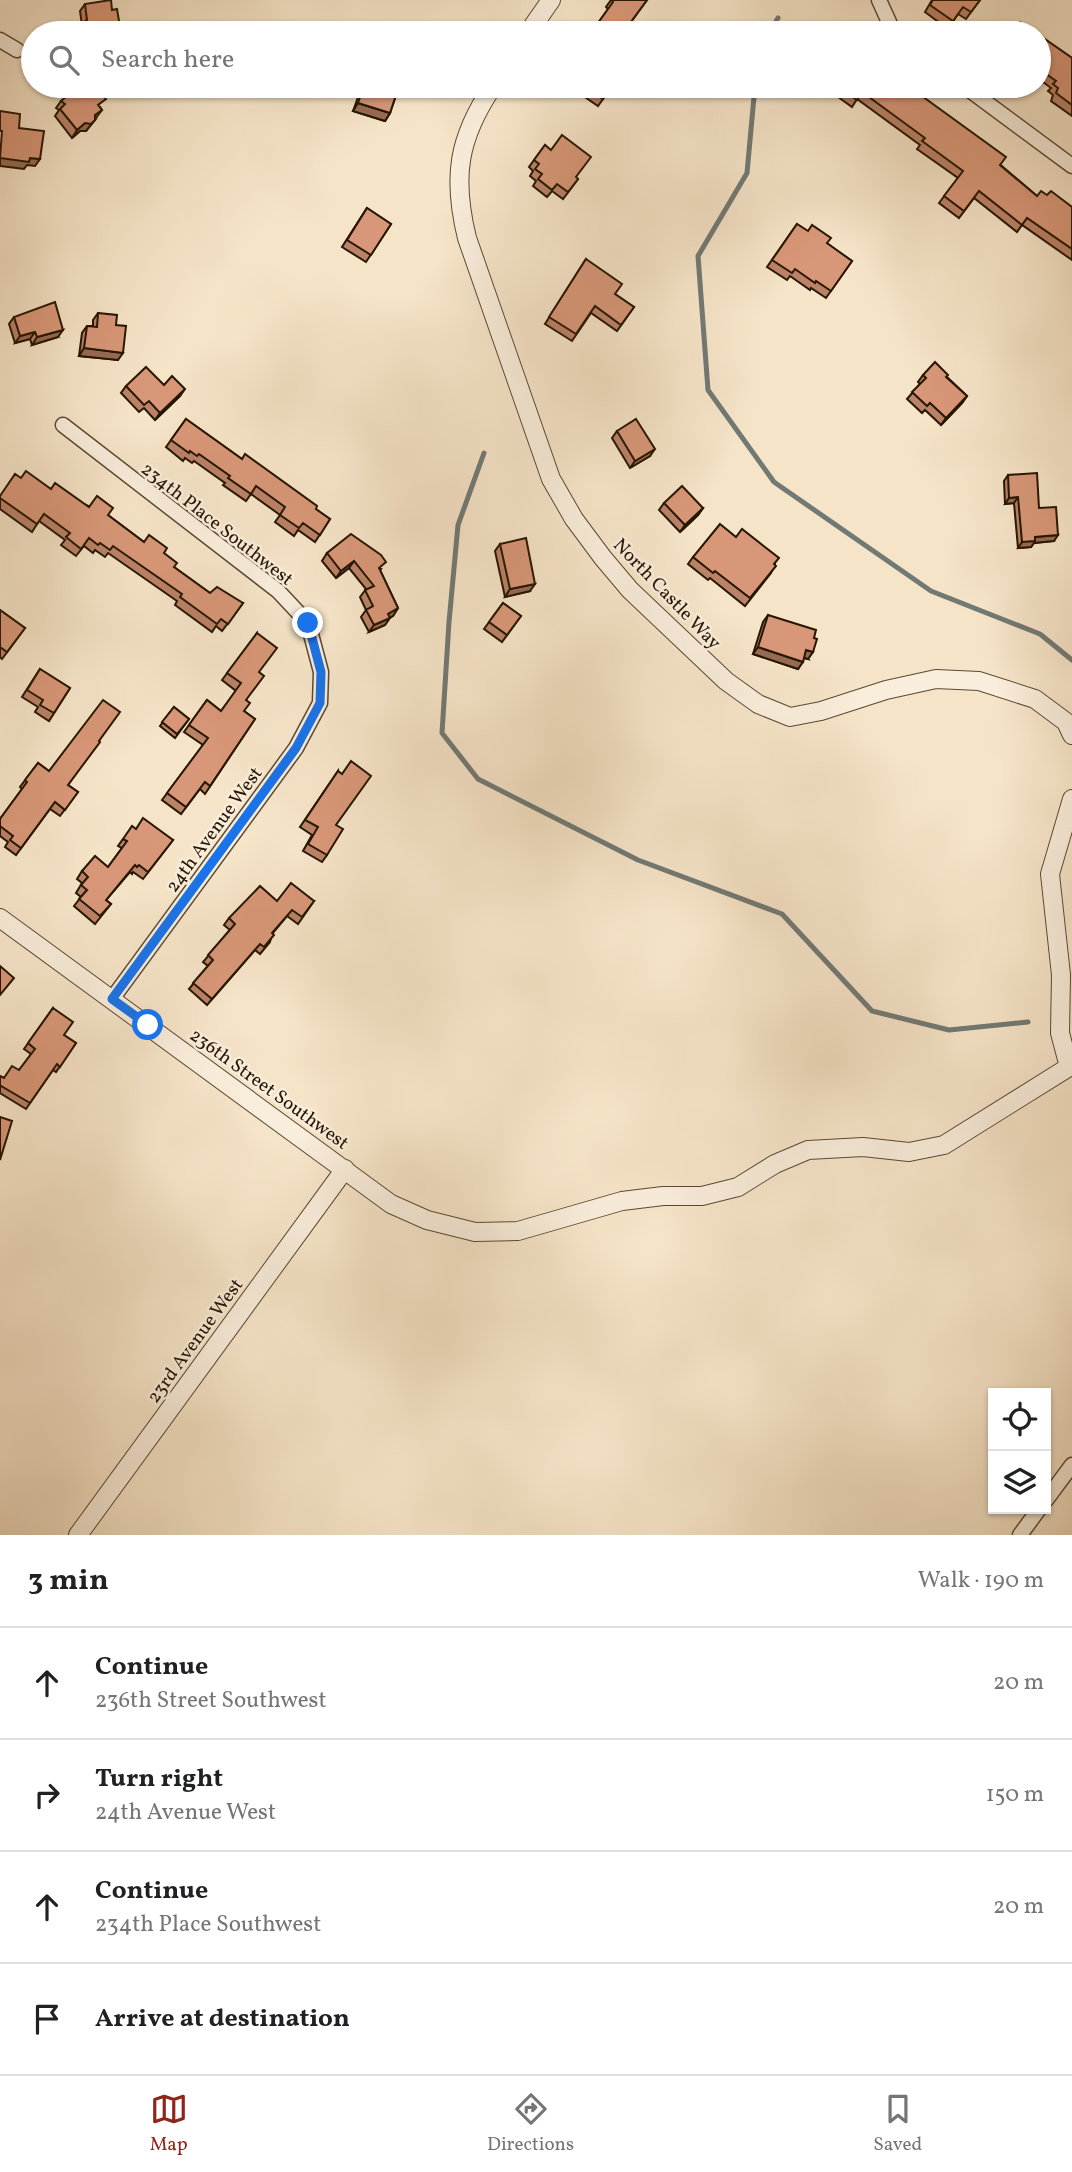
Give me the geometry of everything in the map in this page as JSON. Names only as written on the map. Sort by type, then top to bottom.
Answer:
[{"type":"street","points":[[536,21],[551,0]]},
{"type":"street","points":[[879,0],[889,21]]},
{"type":"street","points":[[0,40],[16,50]]},
{"type":"street","name":"North Castle Way","points":[[486,98],[477,112],[460,157],[459,207],[467,238],[551,479],[574,519],[630,590],[726,681],[758,704],[790,716],[821,711],[886,690],[936,679],[979,681],[1035,699],[1066,723],[1072,734]]},
{"type":"street","points":[[980,98],[1072,166]]},
{"type":"street","name":"234th Place Southwest","points":[[63,425],[278,590],[308,623],[321,672]]},
{"type":"street","name":"24th Avenue West","points":[[112,999],[296,748],[320,703],[321,672]]},
{"type":"street","points":[[1070,1068],[1060,1033],[1061,975],[1050,874],[1072,799]]},
{"type":"street","name":"236th Street Southwest","points":[[0,918],[391,1204],[426,1220],[475,1232],[519,1231],[622,1201],[663,1196],[702,1196],[738,1187],[775,1164],[808,1150],[863,1147],[909,1152],[944,1145],[1070,1068]]},
{"type":"street","name":"23rd Avenue West","points":[[78,1535],[345,1169]]},
{"type":"street","points":[[1051,1493],[1072,1465]]},
{"type":"street","points":[[1021,1535],[1036,1514]]},
{"type":"building","points":[[111,0],[112,10],[117,9],[119,21],[85,21],[85,4]]},
{"type":"building","points":[[612,0],[647,0],[632,21],[599,21]]},
{"type":"building","points":[[933,0],[980,0],[971,12],[963,7],[953,21],[930,5]]},
{"type":"building","points":[[1051,43],[1072,58],[1072,105],[1056,93],[1058,88],[1053,84],[1056,81],[1051,77]]},
{"type":"building","points":[[65,98],[106,99],[98,105],[102,110],[95,115],[95,120],[91,124],[85,123],[77,130],[60,109],[65,104],[61,101]]},
{"type":"building","points":[[360,98],[395,98],[390,113],[358,103]]},
{"type":"building","points":[[870,98],[925,98],[1006,157],[1000,165],[1037,196],[1041,191],[1047,195],[1051,191],[1072,207],[1072,249],[1027,218],[1022,225],[979,191],[964,211],[944,196],[963,171],[922,141],[925,138]]},
{"type":"building","points":[[0,111],[20,114],[19,128],[44,131],[40,159],[30,158],[29,162],[0,158]]},
{"type":"building","points":[[562,135],[591,157],[568,192],[557,184],[552,190],[538,179],[542,174],[535,169],[539,164],[534,160],[545,145],[551,150]]},
{"type":"building","points":[[367,208],[391,224],[371,255],[347,240]]},
{"type":"building","points":[[797,224],[808,231],[812,225],[831,238],[827,243],[852,261],[831,291],[795,269],[792,273],[772,260]]},
{"type":"building","points":[[586,259],[622,284],[615,294],[634,307],[621,325],[595,306],[576,334],[549,317]]},
{"type":"building","points":[[55,302],[63,330],[37,337],[35,332],[20,336],[14,317]]},
{"type":"building","points":[[98,313],[117,315],[116,325],[126,326],[123,353],[84,348],[87,326],[97,327]]},
{"type":"building","points":[[935,362],[948,375],[946,377],[967,396],[946,418],[930,403],[927,406],[912,392],[926,378],[923,375]]},
{"type":"building","points":[[146,367],[164,385],[172,376],[185,389],[160,413],[149,401],[144,405],[126,386]]},
{"type":"building","points":[[186,419],[242,459],[245,454],[317,506],[316,509],[330,519],[320,535],[303,523],[299,528],[280,515],[285,507],[256,486],[251,494],[199,454],[197,456],[190,451],[189,453],[171,440]]},
{"type":"building","points":[[636,419],[655,449],[635,461],[617,431]]},
{"type":"building","points":[[26,471],[51,489],[55,483],[89,507],[97,496],[113,508],[108,515],[144,542],[149,535],[167,548],[164,553],[177,563],[174,567],[210,593],[217,587],[243,603],[228,624],[221,619],[217,624],[180,597],[182,594],[113,546],[110,550],[89,538],[81,549],[66,537],[70,533],[44,514],[37,524],[0,498],[15,474],[21,478]]},
{"type":"building","points":[[1037,473],[1039,508],[1056,507],[1058,535],[1035,537],[1035,541],[1022,542],[1018,497],[1009,498],[1008,475]]},
{"type":"building","points":[[682,486],[703,508],[685,525],[664,503]]},
{"type":"building","points":[[720,524],[736,537],[742,529],[779,558],[774,564],[776,566],[750,598],[693,557]]},
{"type":"building","points":[[351,534],[381,555],[386,562],[379,568],[398,608],[388,614],[390,618],[374,625],[366,610],[373,606],[365,590],[374,586],[354,561],[341,571],[327,553]]},
{"type":"building","points":[[526,538],[535,584],[510,589],[500,544]]},
{"type":"building","points":[[503,603],[521,616],[507,635],[489,622]]},
{"type":"building","points":[[0,610],[25,628],[7,652],[0,647]]},
{"type":"building","points":[[768,615],[816,630],[814,638],[817,639],[813,652],[806,650],[803,662],[758,647]]},
{"type":"building","points":[[257,633],[277,648],[259,672],[264,676],[246,700],[250,703],[244,711],[255,719],[210,786],[205,782],[186,807],[167,793],[208,738],[189,725],[207,700],[221,711],[241,683],[227,673]]},
{"type":"building","points":[[40,669],[70,688],[54,713],[40,705],[43,700],[27,690]]},
{"type":"building","points":[[103,700],[120,712],[68,785],[78,792],[65,810],[55,802],[21,848],[10,840],[13,836],[0,826],[0,819],[38,763],[49,771]]},
{"type":"building","points":[[174,707],[189,719],[177,734],[162,722]]},
{"type":"building","points":[[351,761],[371,776],[336,825],[343,829],[327,855],[308,844],[318,827],[305,820],[338,771],[342,774]]},
{"type":"building","points":[[143,818],[173,840],[148,872],[135,865],[106,900],[111,904],[100,916],[79,899],[87,890],[81,885],[88,877],[82,871],[95,856],[108,867],[127,841],[123,839],[132,826],[136,829]]},
{"type":"building","points":[[291,883],[314,901],[302,917],[292,910],[264,947],[260,944],[212,999],[193,983],[213,960],[208,955],[235,924],[229,918],[260,886],[277,901]]},
{"type":"building","points":[[0,966],[14,978],[0,995]]},
{"type":"building","points":[[53,1008],[73,1022],[64,1035],[76,1043],[60,1067],[57,1064],[30,1103],[0,1086],[0,1076],[4,1078],[12,1066],[19,1070],[35,1049],[28,1043]]},
{"type":"building","points":[[0,1117],[12,1121],[0,1160]]},
{"type":"waterway","points":[[754,98],[747,173],[698,256],[708,390],[774,482],[931,591],[1040,634],[1072,660]]},
{"type":"waterway","points":[[484,453],[458,525],[442,733],[478,779],[638,860],[782,914],[872,1011],[949,1030],[1028,1022]]},
{"type":"route","points":[[148,1025],[112,999],[296,748],[320,703],[321,672],[308,623]]}]
